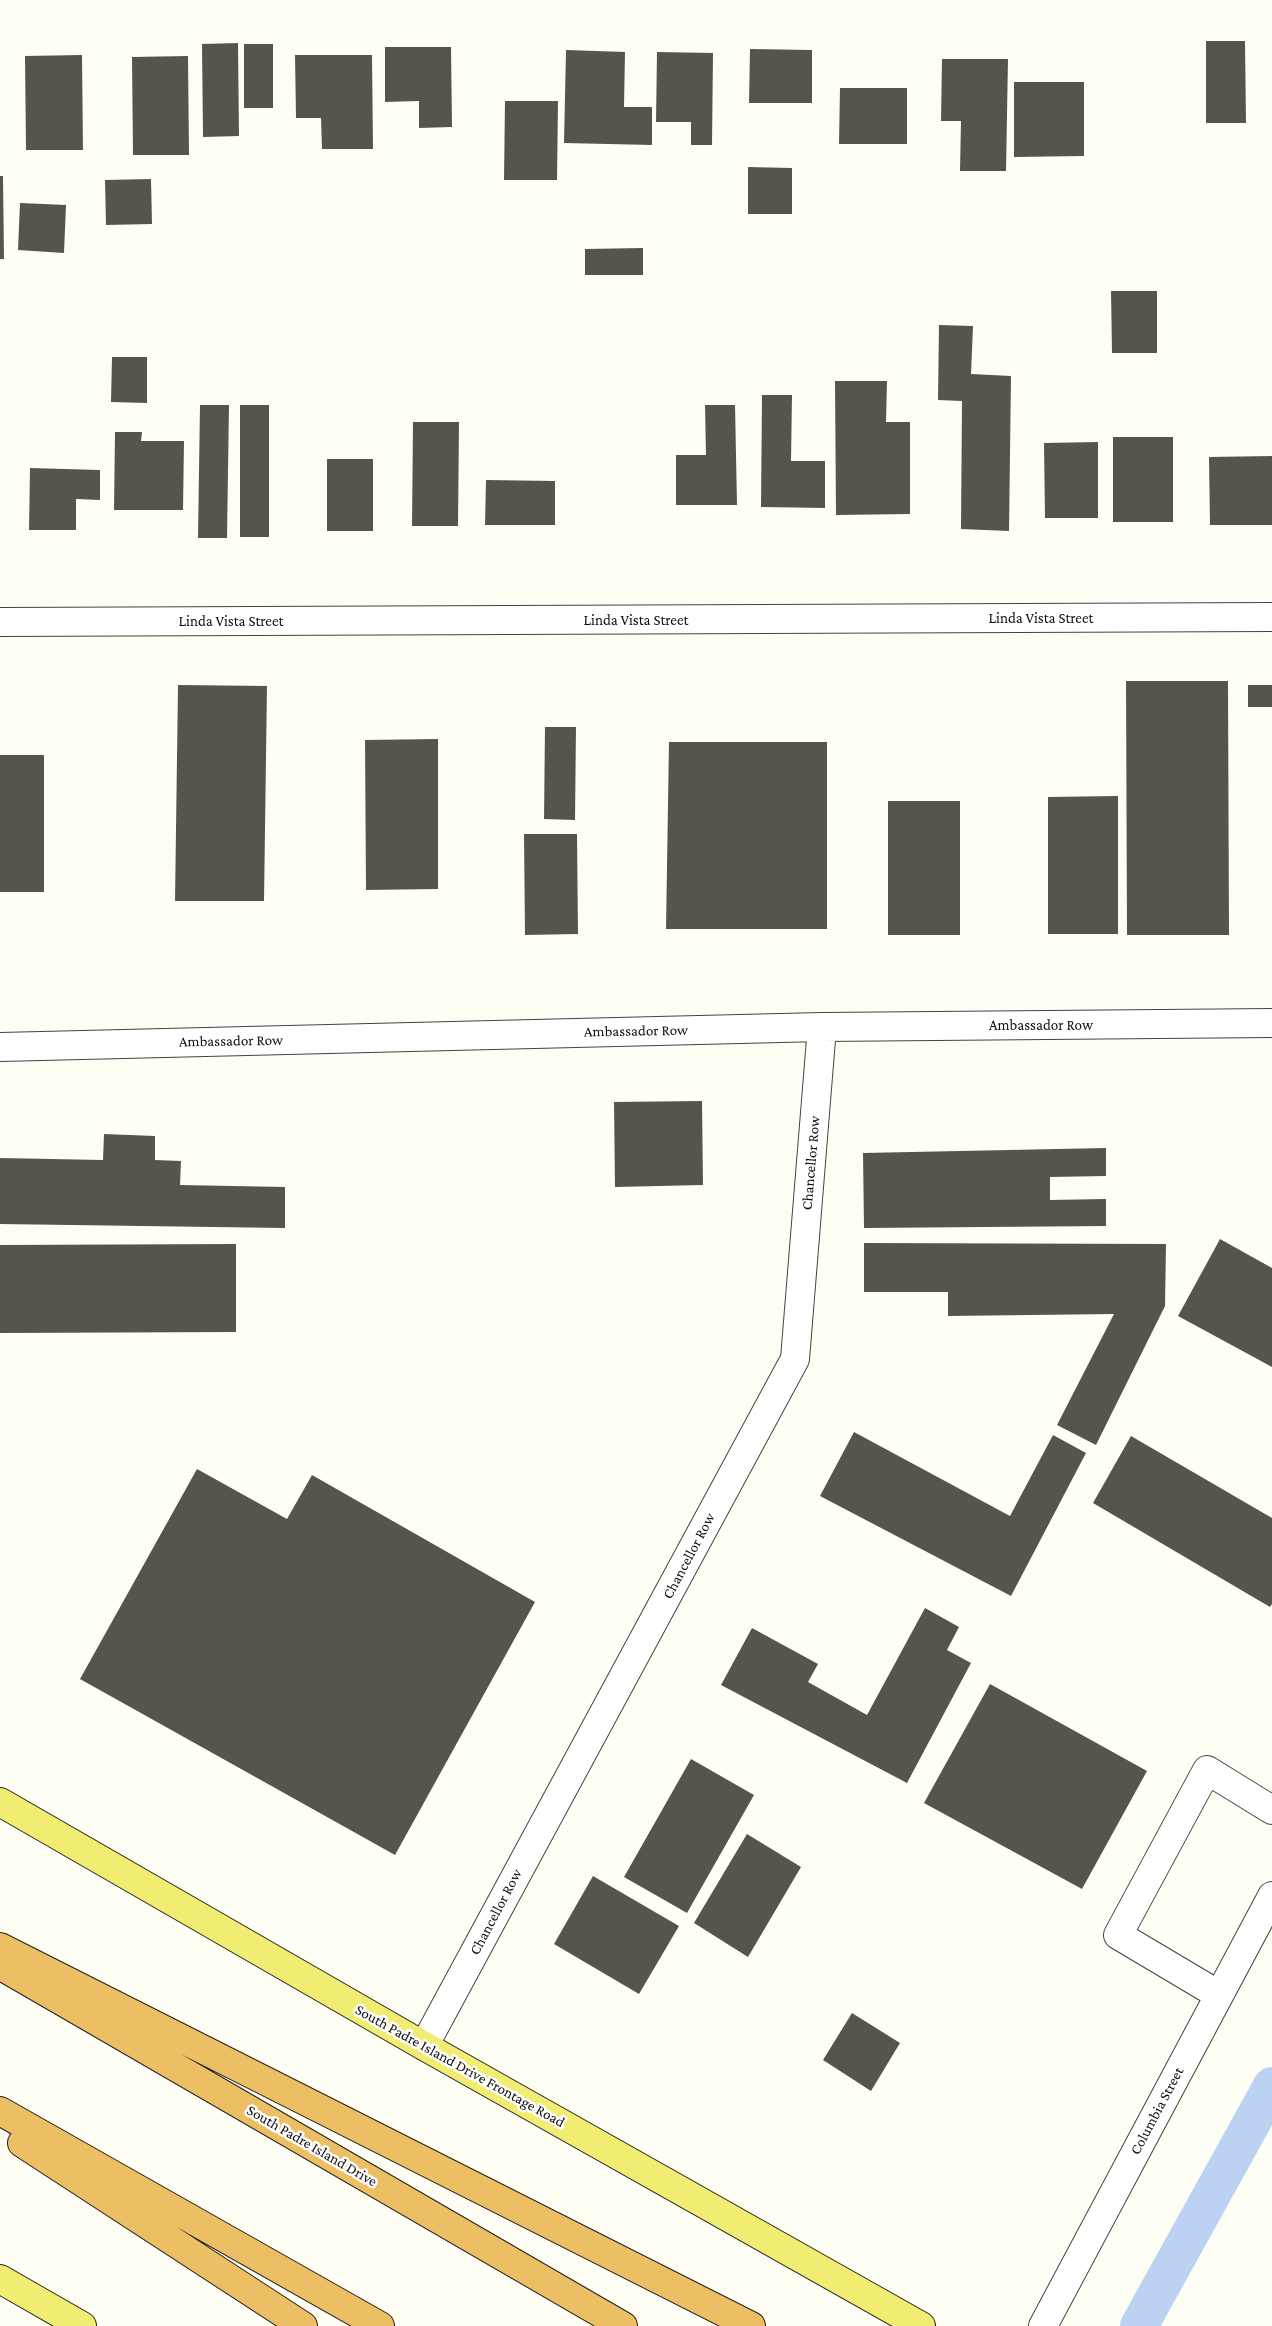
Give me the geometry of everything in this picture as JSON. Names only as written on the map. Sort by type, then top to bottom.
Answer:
[{"type":"highway","points":[[0,1947],[751,2326]]},
{"type":"highway","name":"South Padre Island Drive","points":[[0,1966],[623,2326]]},
{"type":"highway","points":[[0,2111],[380,2326]]},
{"type":"highway","points":[[0,2129],[303,2326]]},
{"type":"main road","name":"South Padre Island Drive Frontage Road","points":[[0,1802],[424,2046],[921,2326]]},
{"type":"main road","points":[[0,2279],[52,2319],[82,2326]]},
{"type":"street","name":"Linda Vista Street","points":[[0,622],[1272,618]]},
{"type":"street","name":"Ambassador Row","points":[[0,1047],[822,1026],[1272,1023]]},
{"type":"street","name":"Chancellor Row","points":[[424,2046],[795,1359],[822,1026]]},
{"type":"street","points":[[1220,1995],[1118,1936],[1207,1770],[1272,1810]]},
{"type":"street","name":"Columbia Street","points":[[1043,2326],[1272,1896]]},
{"type":"building","points":[[1206,41],[1245,41],[1246,123],[1206,123]]},
{"type":"building","points":[[238,43],[239,136],[203,137],[202,44]]},
{"type":"building","points":[[244,44],[273,44],[273,108],[244,108]]},
{"type":"building","points":[[385,47],[451,47],[452,127],[419,128],[419,101],[385,102]]},
{"type":"building","points":[[750,49],[812,50],[812,103],[749,103]]},
{"type":"building","points":[[566,50],[625,52],[624,107],[652,107],[652,145],[564,143]]},
{"type":"building","points":[[657,52],[713,53],[712,145],[691,145],[691,122],[656,122]]},
{"type":"building","points":[[82,55],[83,150],[26,150],[25,56]]},
{"type":"building","points":[[295,55],[372,55],[373,149],[322,149],[321,118],[296,118]]},
{"type":"building","points":[[188,56],[189,155],[133,155],[132,57]]},
{"type":"building","points":[[942,59],[1008,59],[1006,171],[960,171],[961,121],[941,121]]},
{"type":"building","points":[[1014,82],[1084,82],[1084,156],[1014,157]]},
{"type":"building","points":[[840,88],[907,88],[907,144],[839,144]]},
{"type":"building","points":[[505,101],[558,101],[557,180],[504,180]]},
{"type":"building","points":[[748,167],[792,168],[792,214],[748,214]]},
{"type":"building","points":[[0,176],[3,176],[4,259],[0,259]]},
{"type":"building","points":[[151,179],[152,224],[106,225],[105,180]]},
{"type":"building","points":[[20,203],[66,205],[64,253],[18,250]]},
{"type":"building","points":[[643,248],[643,275],[585,275],[585,249]]},
{"type":"building","points":[[1111,291],[1157,291],[1157,353],[1112,353]]},
{"type":"building","points":[[939,325],[973,326],[971,374],[1011,376],[1009,531],[961,529],[962,401],[938,400]]},
{"type":"building","points":[[112,357],[147,357],[147,403],[111,402]]},
{"type":"building","points":[[835,381],[887,381],[886,422],[910,422],[910,514],[836,515]]},
{"type":"building","points":[[762,395],[792,395],[791,461],[825,461],[825,508],[761,507]]},
{"type":"building","points":[[200,405],[229,405],[227,538],[198,538]]},
{"type":"building","points":[[240,405],[269,405],[269,537],[240,537]]},
{"type":"building","points":[[705,405],[735,405],[737,505],[676,505],[676,455],[706,455]]},
{"type":"building","points":[[413,422],[459,422],[458,526],[412,526]]},
{"type":"building","points":[[115,432],[142,432],[141,441],[184,441],[183,510],[114,510]]},
{"type":"building","points":[[1113,437],[1173,437],[1173,522],[1113,522]]},
{"type":"building","points":[[1098,442],[1098,518],[1045,518],[1044,443]]},
{"type":"building","points":[[1272,456],[1272,525],[1210,525],[1209,457]]},
{"type":"building","points":[[327,459],[373,459],[373,531],[327,531]]},
{"type":"building","points":[[30,468],[100,470],[100,500],[76,499],[76,530],[29,530]]},
{"type":"building","points":[[486,480],[555,481],[555,525],[485,525]]},
{"type":"building","points":[[1126,681],[1228,681],[1229,935],[1127,935]]},
{"type":"building","points":[[178,685],[267,686],[264,901],[175,901]]},
{"type":"building","points":[[1248,685],[1272,685],[1272,707],[1248,707]]},
{"type":"building","points":[[545,727],[576,727],[575,820],[544,819]]},
{"type":"building","points":[[438,739],[438,889],[366,890],[365,740]]},
{"type":"building","points":[[669,742],[827,742],[827,929],[666,929]]},
{"type":"building","points":[[0,755],[44,755],[44,892],[0,892]]},
{"type":"building","points":[[1118,796],[1118,934],[1048,934],[1048,797]]},
{"type":"building","points":[[888,801],[960,801],[960,935],[888,935]]},
{"type":"building","points":[[524,834],[577,834],[578,934],[525,935]]},
{"type":"building","points":[[702,1101],[703,1185],[615,1187],[614,1102]]},
{"type":"building","points":[[104,1134],[155,1136],[155,1160],[181,1161],[180,1185],[285,1187],[285,1228],[0,1224],[0,1158],[103,1160]]},
{"type":"building","points":[[1106,1148],[1106,1176],[1050,1177],[1050,1200],[1106,1199],[1106,1226],[864,1228],[863,1153]]},
{"type":"building","points":[[1220,1239],[1272,1268],[1272,1367],[1178,1316]]},
{"type":"building","points":[[864,1243],[1166,1244],[1165,1306],[1096,1445],[1057,1425],[1114,1314],[948,1316],[948,1292],[864,1292]]},
{"type":"building","points":[[236,1244],[236,1332],[0,1333],[0,1245]]},
{"type":"building","points":[[854,1432],[1010,1516],[1053,1435],[1086,1453],[1011,1596],[820,1496]]},
{"type":"building","points":[[1131,1436],[1272,1518],[1272,1604],[1270,1607],[1093,1503]]},
{"type":"building","points":[[197,1469],[287,1519],[312,1475],[535,1602],[395,1855],[80,1679]]},
{"type":"building","points":[[925,1608],[959,1627],[947,1650],[971,1663],[907,1783],[721,1685],[752,1628],[818,1664],[808,1682],[867,1715]]},
{"type":"building","points":[[990,1684],[1147,1771],[1082,1889],[924,1803]]},
{"type":"building","points":[[691,1759],[754,1795],[687,1913],[624,1877]]},
{"type":"building","points":[[747,1834],[801,1867],[748,1957],[694,1923]]},
{"type":"building","points":[[593,1876],[679,1926],[639,1994],[554,1944]]},
{"type":"building","points":[[852,2013],[900,2043],[871,2091],[823,2060]]},
{"type":"waterway","points":[[1139,2326],[1272,2086]]}]
